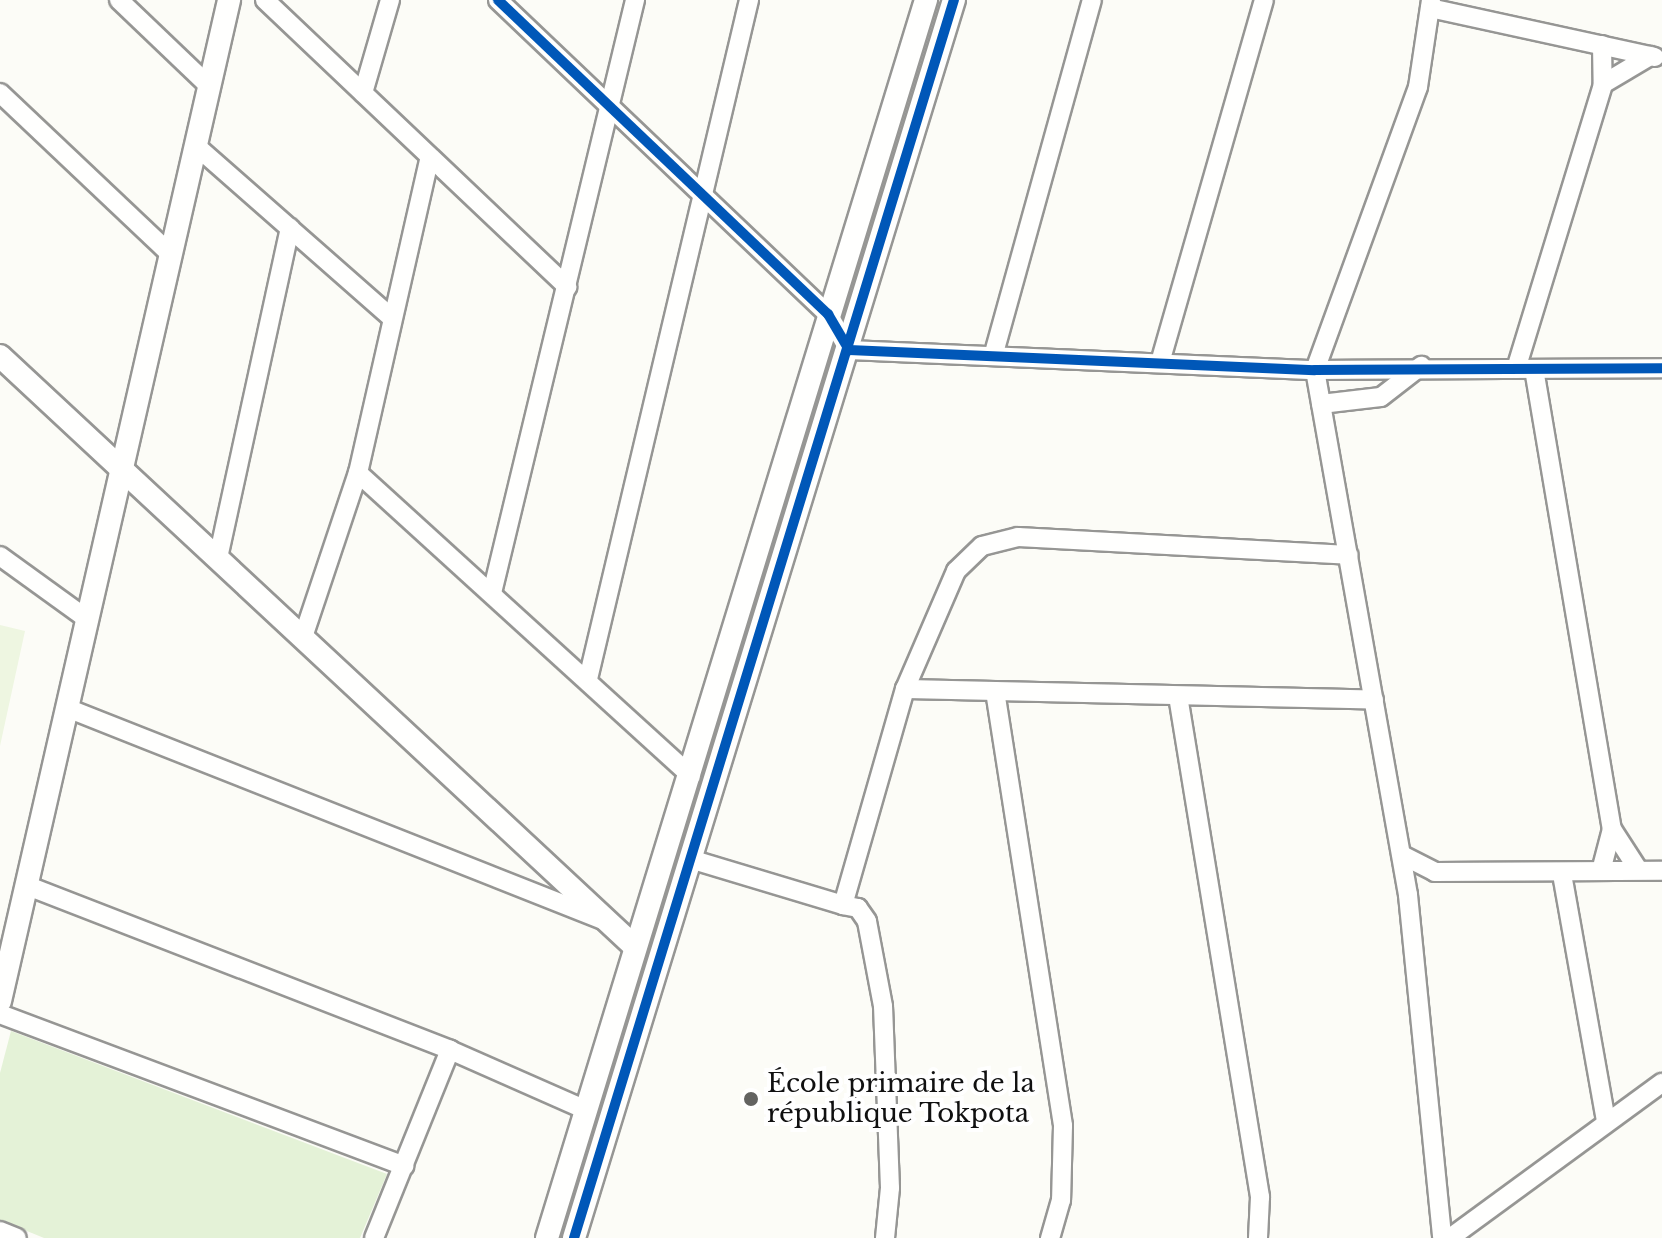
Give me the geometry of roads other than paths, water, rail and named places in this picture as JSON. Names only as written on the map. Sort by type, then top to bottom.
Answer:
[{"type":"street","points":[[119,0],[210,87]]},
{"type":"street","points":[[0,1001],[168,252],[229,0]]},
{"type":"street","points":[[265,0],[567,287]]},
{"type":"street","points":[[363,93],[390,0]]},
{"type":"street","points":[[498,0],[703,200],[828,314],[849,350]]},
{"type":"street","points":[[492,593],[612,108],[635,0]]},
{"type":"street","points":[[588,679],[749,0]]},
{"type":"street","points":[[547,1238],[634,946],[691,776],[828,314],[926,0]]},
{"type":"street","points":[[574,1238],[954,0]]},
{"type":"street","points":[[994,353],[1092,0]]},
{"type":"street","points":[[1161,359],[1264,0]]},
{"type":"street","points":[[1442,1238],[1408,895],[1315,370],[1418,87],[1431,4],[1656,58]]},
{"type":"street","points":[[1602,45],[1603,84],[1525,369],[1612,829],[1637,868]]},
{"type":"street","points":[[1603,84],[1656,58]]},
{"type":"street","points":[[0,93],[168,252]]},
{"type":"street","points":[[195,145],[392,318]]},
{"type":"street","points":[[303,637],[358,473],[430,157]]},
{"type":"street","points":[[218,558],[290,228]]},
{"type":"street","points":[[849,350],[1161,359],[1315,370],[1421,366],[1662,368]]},
{"type":"street","points":[[0,356],[634,946]]},
{"type":"street","points":[[1321,404],[1381,397],[1421,366]]},
{"type":"street","points":[[358,473],[588,679],[691,776]]},
{"type":"street","points":[[843,905],[905,689],[956,571],[998,539],[1349,555]]},
{"type":"street","points":[[0,556],[87,619]]},
{"type":"street","points":[[905,689],[1374,700]]},
{"type":"street","points":[[995,691],[1063,1126],[1061,1200],[1050,1238]]},
{"type":"street","points":[[1178,696],[1260,1197],[1258,1238]]},
{"type":"street","points":[[67,708],[609,923]]},
{"type":"street","points":[[1601,871],[1612,829]]},
{"type":"street","points":[[1402,855],[1435,872],[1562,874],[1637,868],[1662,871]]},
{"type":"street","points":[[690,859],[865,914],[883,1006],[890,1188],[885,1238]]},
{"type":"street","points":[[1408,895],[1435,872]]},
{"type":"street","points":[[1562,874],[1606,1120]]},
{"type":"street","points":[[28,886],[450,1050],[586,1110]]},
{"type":"street","points":[[0,1014],[404,1166]]},
{"type":"street","points":[[374,1238],[450,1050]]},
{"type":"street","points":[[1450,1238],[1606,1120],[1662,1083]]},
{"type":"street","points":[[0,1231],[17,1238]]},
{"type":"place","name":"École primaire de la république Tokpota","points":[[751,1099]]}]
